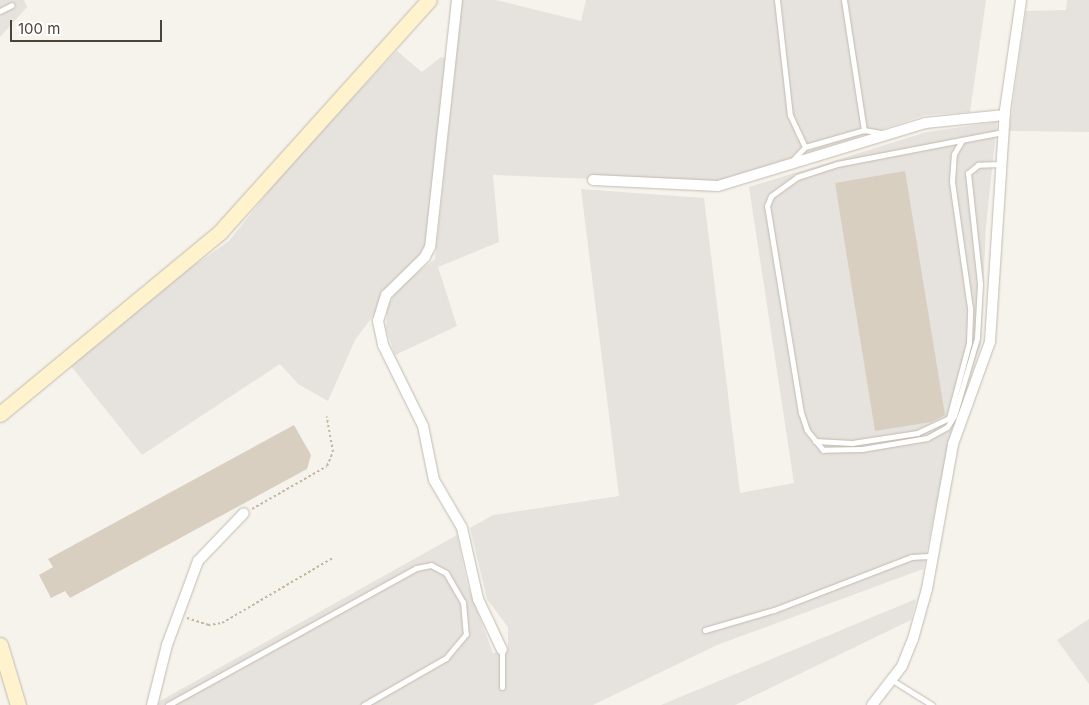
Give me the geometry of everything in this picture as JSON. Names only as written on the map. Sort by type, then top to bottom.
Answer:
[{"type":"street","points":[[0,414],[220,232],[429,0]]},
{"type":"street","points":[[457,0],[430,247],[425,257],[386,294],[378,321],[383,345],[423,426],[434,480],[462,528],[478,599],[502,650]]},
{"type":"street","points":[[872,705],[892,680],[913,639],[934,556],[953,444],[990,342],[1004,116],[1021,0]]},
{"type":"street","points":[[593,180],[718,186],[786,168],[925,123],[1004,116]]},
{"type":"street","points":[[152,705],[178,615],[198,561],[244,513]]},
{"type":"street","points":[[0,645],[18,705]]},
{"type":"lane","points":[[777,0],[790,116],[805,147]]},
{"type":"lane","points":[[844,0],[864,130]]},
{"type":"lane","points":[[0,11],[12,5]]},
{"type":"lane","points":[[786,168],[805,147],[864,130],[887,134]]},
{"type":"lane","points":[[1001,164],[978,165],[968,173],[980,284],[978,338],[954,416],[947,427],[926,438],[834,452],[823,450],[815,441],[801,413],[767,206],[780,187],[818,169],[1003,132]]},
{"type":"lane","points":[[815,441],[852,443],[917,433],[949,418],[969,343],[970,308],[952,181],[954,154],[964,140]]},
{"type":"lane","points":[[705,630],[774,610],[911,557],[934,556]]},
{"type":"lane","points":[[168,705],[416,568],[431,565],[446,573],[463,602],[466,634],[446,658],[364,705]]},
{"type":"lane","points":[[502,650],[502,687]]},
{"type":"lane","points":[[892,680],[932,705]]},
{"type":"path","points":[[244,513],[327,466],[333,452],[328,417]]},
{"type":"path","points":[[178,615],[208,624],[222,624],[334,558]]},
{"type":"shaded area","points":[[0,0],[24,0],[27,7],[0,37]]},
{"type":"shaded area","points":[[462,0],[496,0],[581,21],[586,0],[986,0],[970,112],[926,115],[712,184],[493,175],[499,242],[438,267],[457,326],[395,355],[386,329],[387,309],[397,288],[435,259]]},
{"type":"shaded area","points":[[1067,0],[1089,0],[1089,132],[1009,131],[1026,11],[1066,10]]},
{"type":"shaded area","points":[[397,51],[422,72],[441,57],[453,61],[432,255],[397,284],[355,340],[328,401],[298,384],[280,364],[142,455],[70,365],[186,266],[198,263],[229,241],[300,152]]},
{"type":"shaded area","points":[[997,122],[986,226],[981,344],[952,429],[923,569],[717,645],[593,705],[158,705],[160,701],[457,535],[467,584],[493,653],[508,651],[508,627],[487,599],[470,528],[493,515],[619,496],[581,189],[704,198],[740,493],[794,483],[749,187],[927,132]]},
{"type":"shaded area","points":[[916,599],[911,620],[735,705],[661,705]]},
{"type":"shaded area","points":[[1089,619],[1089,684],[1057,640]]},
{"type":"building","points":[[905,171],[945,415],[931,422],[875,431],[835,183]]},
{"type":"building","points":[[294,425],[311,455],[307,469],[70,598],[65,591],[51,598],[39,575],[53,567],[48,559]]}]
